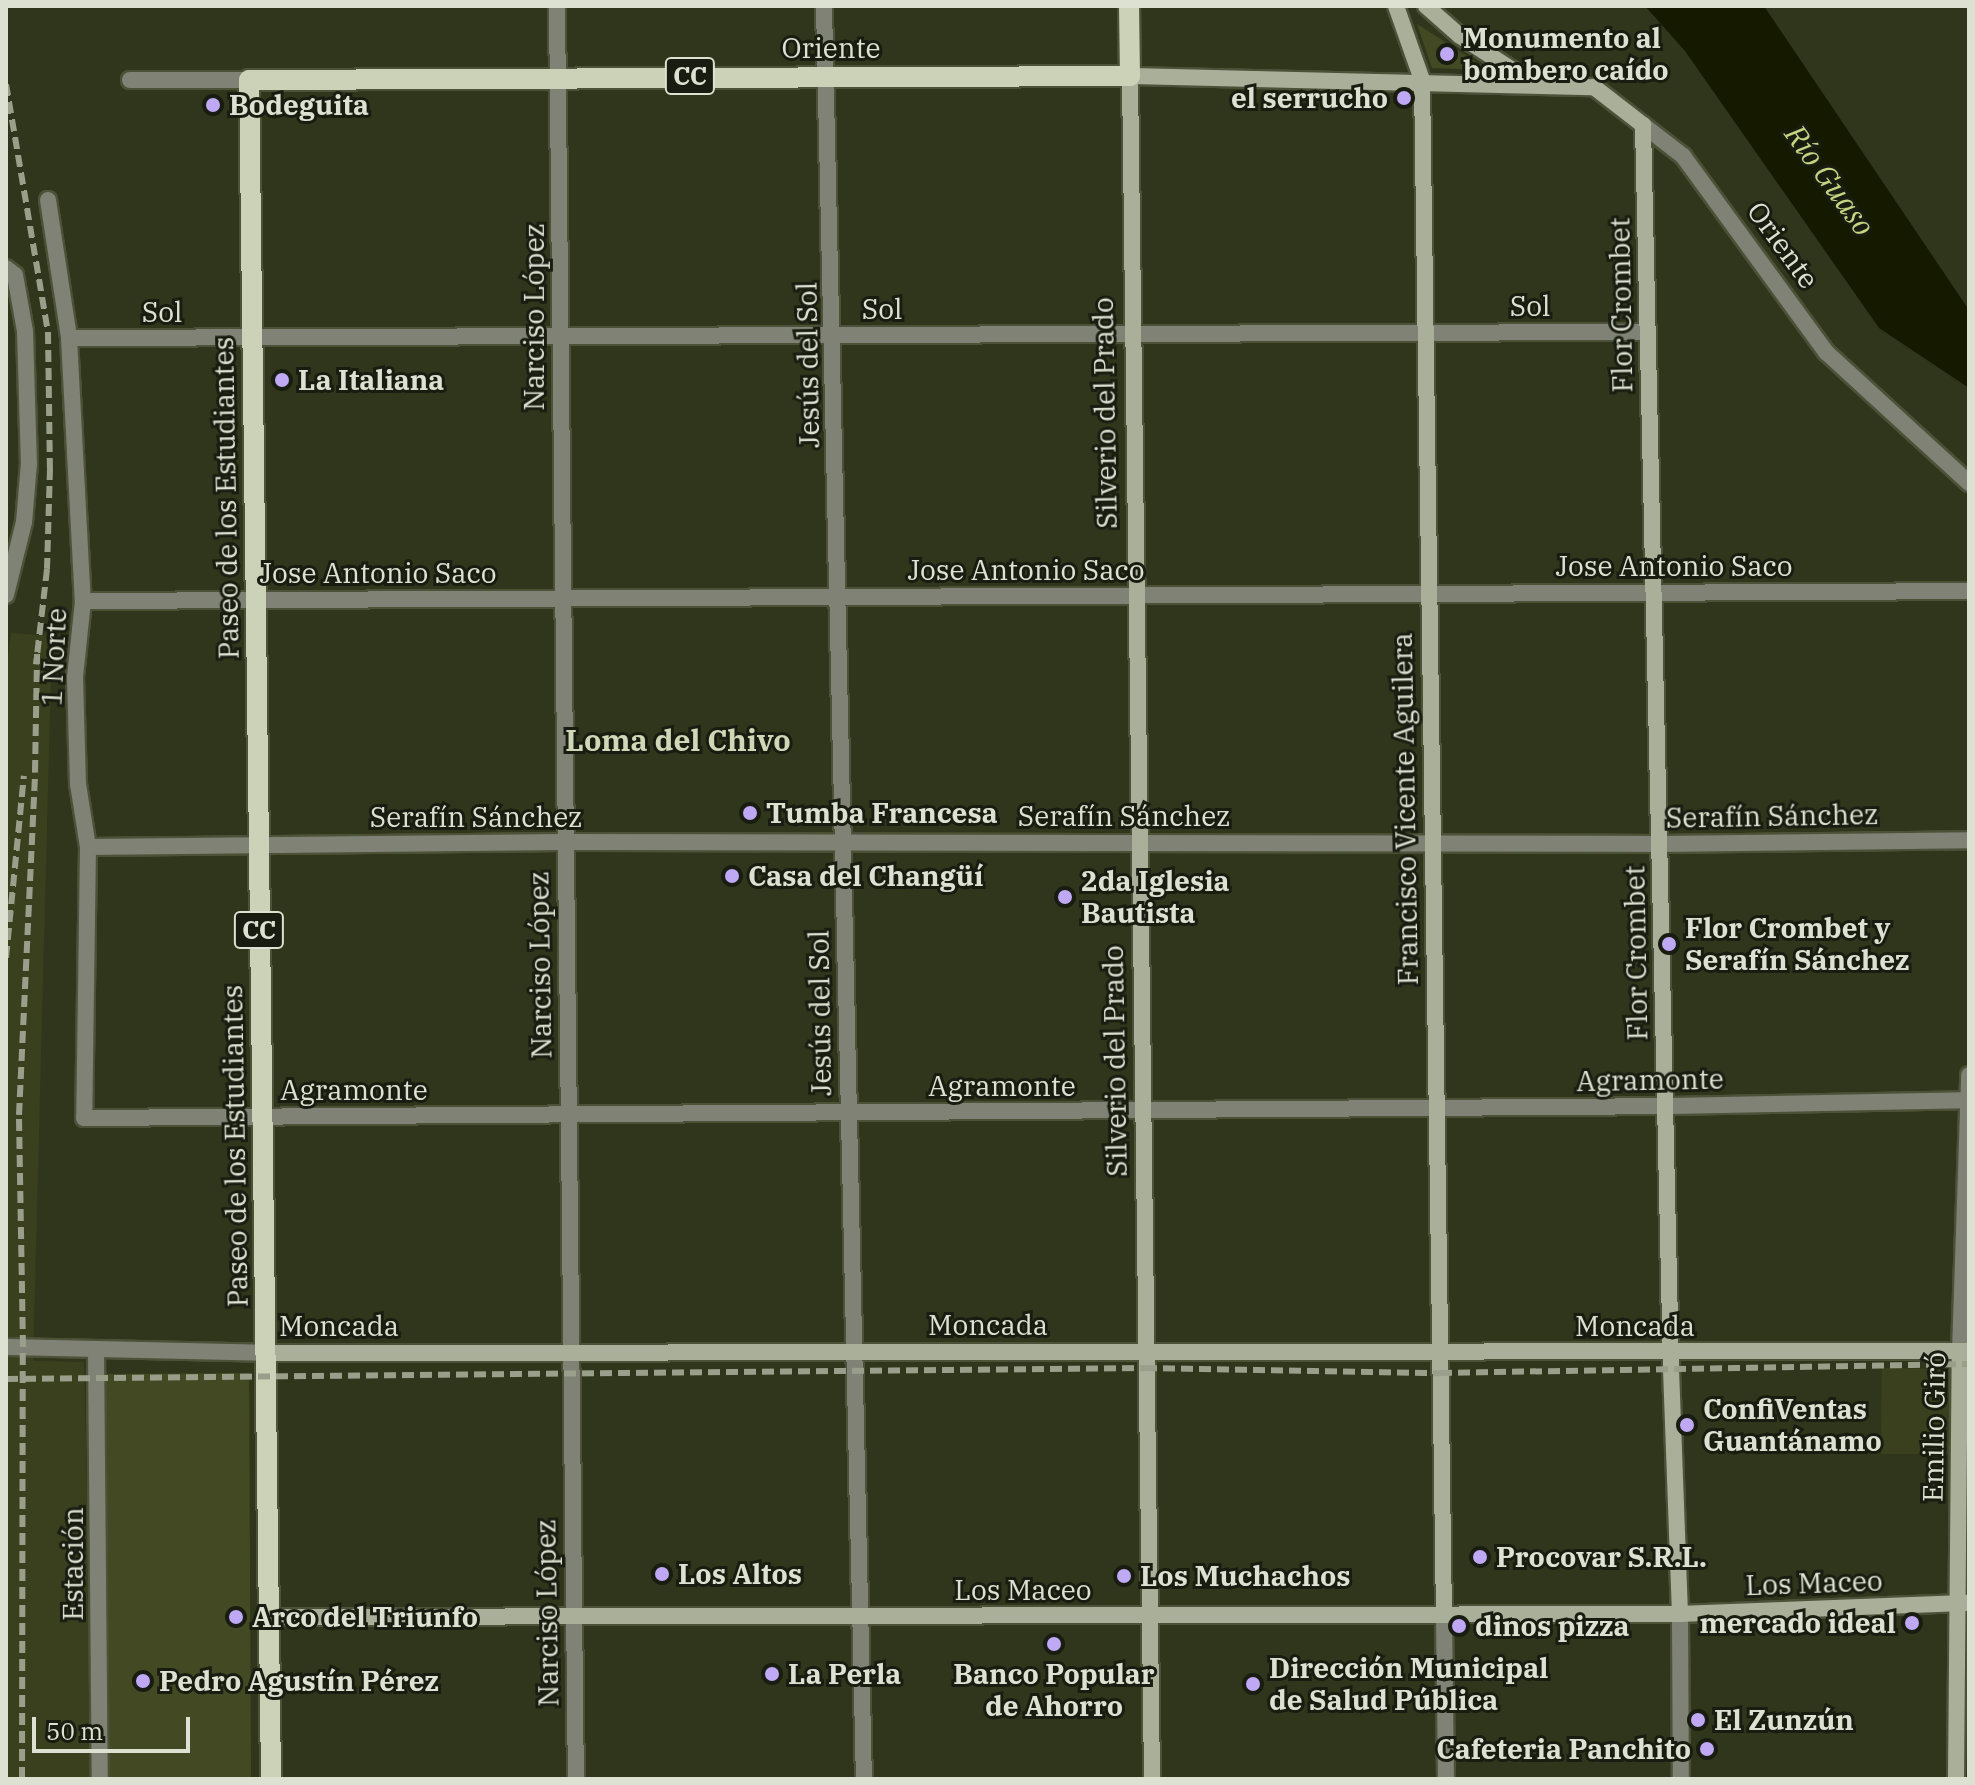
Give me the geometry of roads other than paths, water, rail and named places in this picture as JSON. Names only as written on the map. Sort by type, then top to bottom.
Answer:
[{"type":"main road","name":"Silverio del Prado","points":[[1129,6],[1152,1779]]},
{"type":"main road","name":"Francisco Vicente Aguilera","points":[[1396,6],[1422,80],[1423,332],[1444,1615]]},
{"type":"main road","name":"Oriente","points":[[1426,6],[1460,36],[1532,83]]},
{"type":"main road","name":"Oriente","points":[[249,80],[559,76],[1130,76],[1532,83],[1594,87],[1643,125]]},
{"type":"main road","name":"Paseo de los Estudiantes","points":[[249,80],[271,1779]]},
{"type":"main road","name":"Flor Crombet","points":[[1643,125],[1671,1352],[1680,1614]]},
{"type":"main road","name":"Moncada","points":[[267,1353],[1965,1352]]},
{"type":"main road","name":"Emilio Giró","points":[[1956,1779],[1963,1604],[1965,1352]]},
{"type":"main road","name":"Los Maceo","points":[[269,1617],[1680,1614],[1963,1604]]},
{"type":"street","name":"Narciso López","points":[[557,6],[563,842],[569,1115],[568,1351],[576,1779]]},
{"type":"street","name":"Jesús del Sol","points":[[824,6],[834,335],[852,1351],[864,1779]]},
{"type":"street","name":"Oriente","points":[[130,80],[249,80]]},
{"type":"street","name":"Oriente","points":[[1643,125],[1683,156],[1826,352],[1969,483]]},
{"type":"street","name":"1 Norte","points":[[48,200],[69,338],[83,601],[75,677],[78,784],[88,847],[84,1118]]},
{"type":"street","name":"1 Norte","points":[[6,268],[15,275],[25,331],[29,463],[24,522],[6,595]]},
{"type":"street","name":"Sol","points":[[69,338],[1648,332]]},
{"type":"street","name":"Jose Antonio Saco","points":[[83,601],[1969,591]]},
{"type":"street","name":"Serafín Sánchez","points":[[88,847],[563,842],[1659,844],[1969,840]]},
{"type":"street","name":"Emilio Giró","points":[[1965,1352],[1969,1075]]},
{"type":"street","name":"Agramonte","points":[[84,1118],[1666,1106],[1969,1100]]},
{"type":"street","name":"Moncada","points":[[6,1347],[267,1353]]},
{"type":"street","name":"Estación","points":[[96,1350],[100,1779]]},
{"type":"street","name":"Flor Crombet","points":[[1680,1614],[1681,1779]]},
{"type":"street","points":[[1444,1615],[1446,1779]]},
{"type":"water","name":"Río Guaso","points":[[1645,6],[1764,6],[1969,310],[1969,388],[1879,328],[1685,51]]},
{"type":"railway","points":[[6,84],[48,332],[50,468],[47,569],[36,664]]},
{"type":"railway","points":[[22,1779],[23,1347],[19,1115],[35,772],[37,654]]},
{"type":"railway","points":[[6,958],[24,776]]},
{"type":"railway","points":[[6,1379],[1145,1368],[1440,1373],[1969,1364]]},
{"type":"place","name":"Monumento al bombero caído","points":[[1447,54]]},
{"type":"place","name":"el serrucho","points":[[1404,98]]},
{"type":"place","name":"Bodeguita","points":[[213,105]]},
{"type":"place","name":"La Italiana","points":[[282,380]]},
{"type":"place","name":"Tumba Francesa","points":[[750,813]]},
{"type":"place","name":"Casa del Changüí","points":[[732,876]]},
{"type":"place","name":"2da Iglesia Bautista","points":[[1065,897]]},
{"type":"place","name":"Flor Crombet y Serafín Sánchez","points":[[1669,944]]},
{"type":"place","name":"ConfiVentas Guantánamo","points":[[1687,1425]]},
{"type":"place","name":"Procovar S.R.L.","points":[[1480,1557]]},
{"type":"place","name":"Los Altos","points":[[662,1574]]},
{"type":"place","name":"Los Muchachos","points":[[1124,1576]]},
{"type":"place","name":"Arco del Triunfo","points":[[236,1617]]},
{"type":"place","name":"mercado ideal","points":[[1912,1623]]},
{"type":"place","name":"dinos pizza","points":[[1459,1626]]},
{"type":"place","name":"Banco Popular de Ahorro","points":[[1054,1644]]},
{"type":"place","name":"La Perla","points":[[772,1674]]},
{"type":"place","name":"Pedro Agustín Pérez","points":[[143,1681]]},
{"type":"place","name":"Dirección Municipal de Salud Pública","points":[[1253,1684]]},
{"type":"place","name":"El Zunzún","points":[[1698,1720]]},
{"type":"place","name":"Cafeteria Panchito","points":[[1707,1749]]},
{"type":"district","name":"Loma del Chivo","points":[[678,740]]}]
